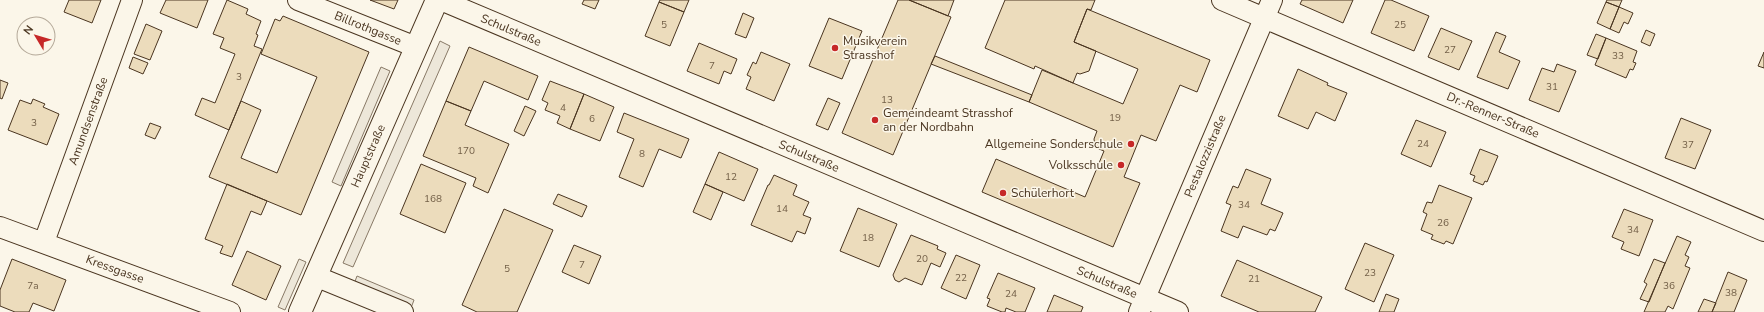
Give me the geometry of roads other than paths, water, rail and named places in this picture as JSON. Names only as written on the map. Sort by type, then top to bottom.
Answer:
[{"type":"main road","name":"Hauptstraße","points":[[300,312],[437,0]]},
{"type":"street","name":"Amundsenstraße","points":[[44,242],[132,0]]},
{"type":"street","name":"Billrothgasse","points":[[298,0],[416,47]]},
{"type":"street","name":"Schulstraße","points":[[440,0],[1142,305],[1178,312]]},
{"type":"street","name":"Dr.-Renner-Straße","points":[[1222,0],[1268,9],[1764,231]]},
{"type":"street","name":"Pestalozzistraße","points":[[1142,305],[1268,9]]},
{"type":"street","name":"Kressgasse","points":[[0,227],[230,312]]},
{"type":"street","points":[[315,276],[403,312]]},
{"type":"place","name":"Musikverein Strasshof","points":[[835,48]]},
{"type":"place","name":"Gemeindeamt Strasshof an der Nordbahn","points":[[875,120]]},
{"type":"place","name":"Allgemeine Sonderschule","points":[[1131,144]]},
{"type":"place","name":"Volksschule","points":[[1121,165]]},
{"type":"place","name":"Schülerhort","points":[[1003,193]]}]
